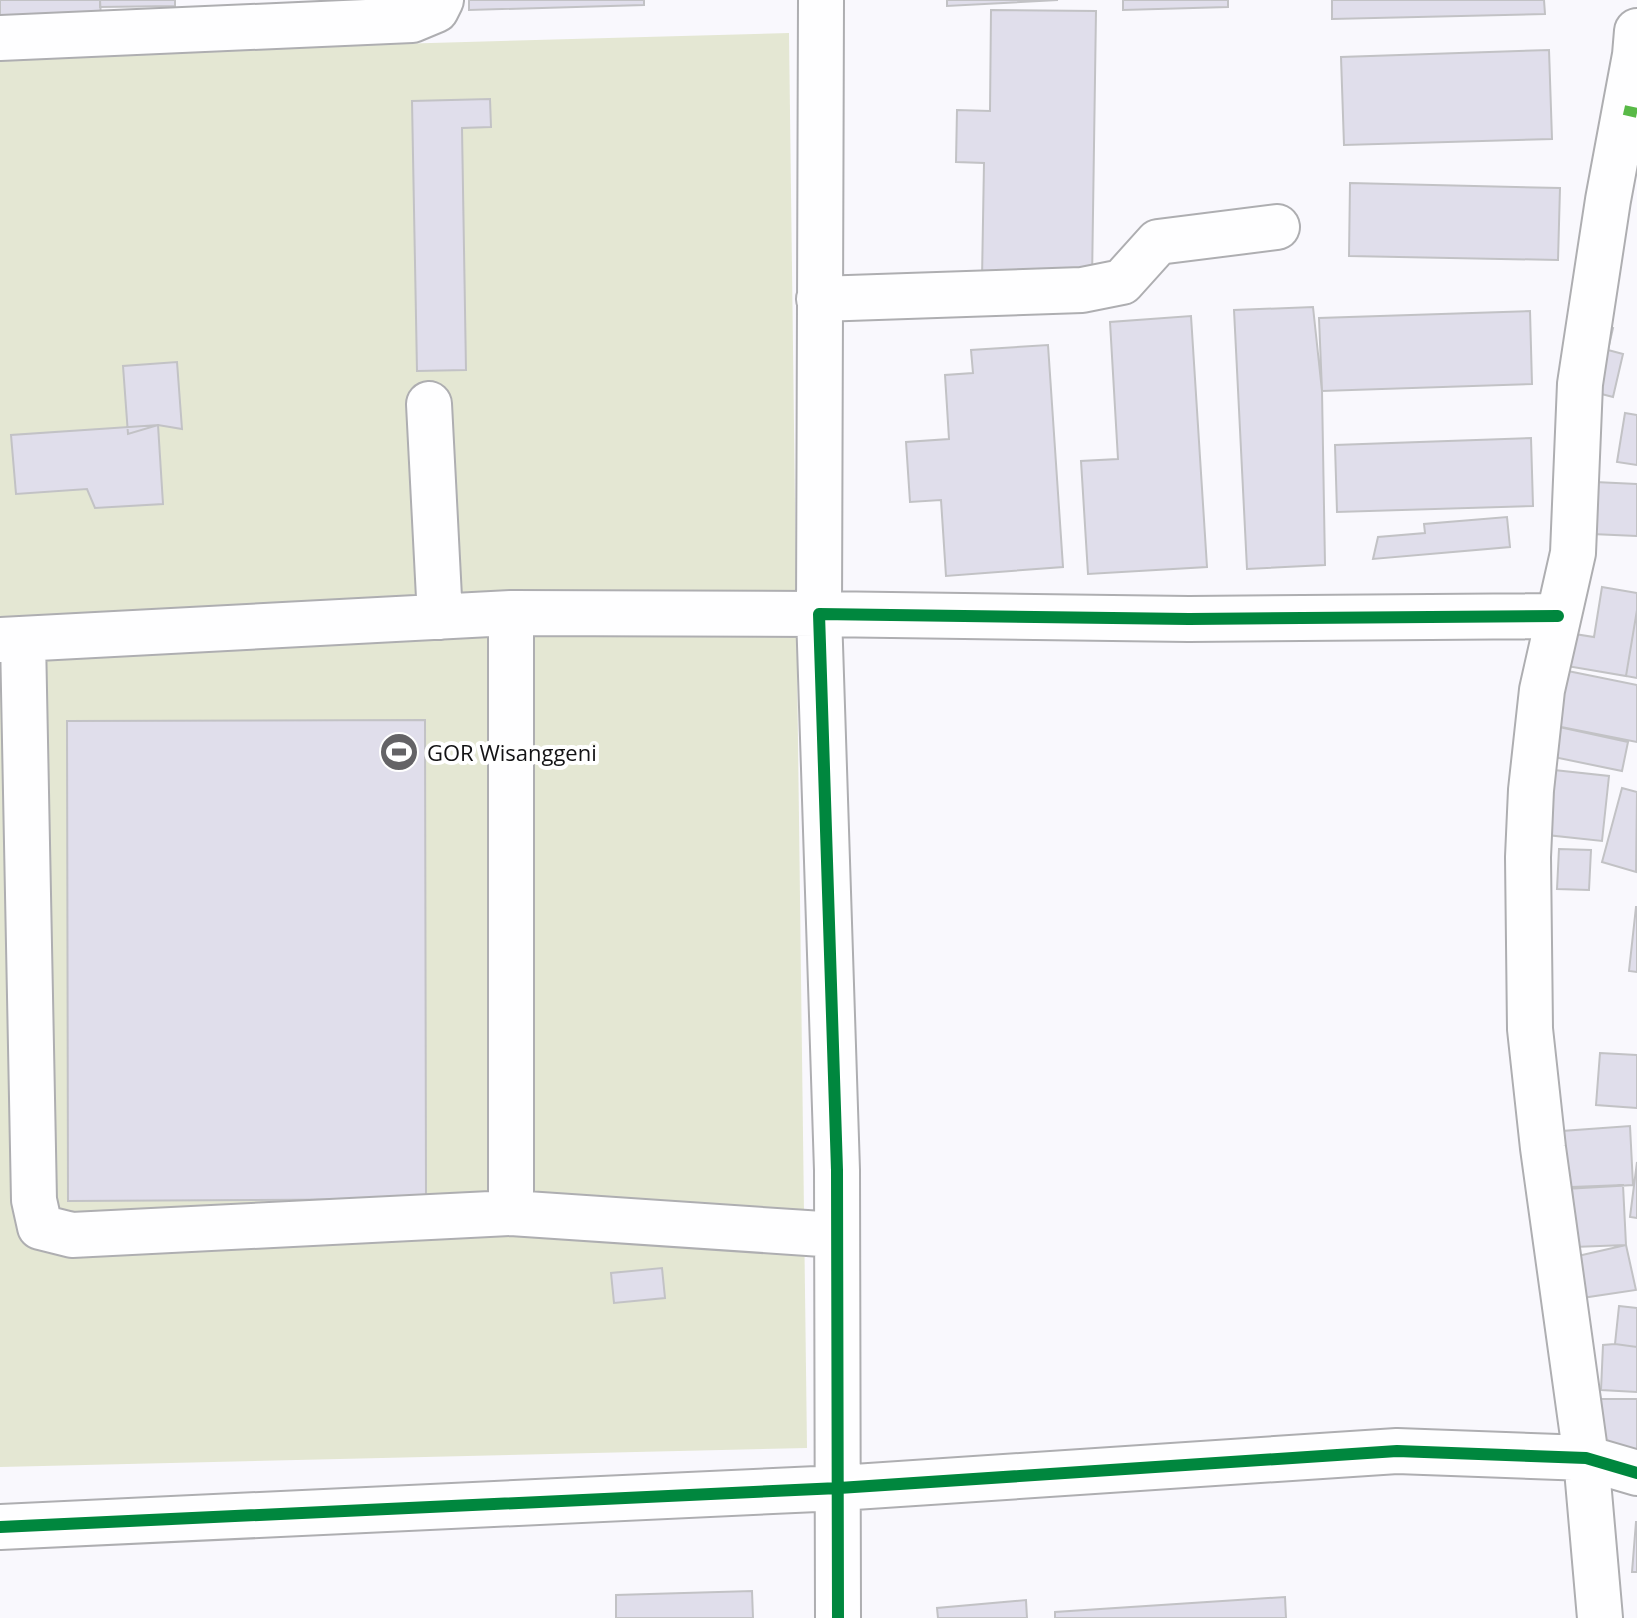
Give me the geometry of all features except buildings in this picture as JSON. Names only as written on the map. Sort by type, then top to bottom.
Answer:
[{"type":"street","points":[[0,38],[412,20],[436,10],[441,0]]},
{"type":"street","points":[[821,0],[819,614],[837,1235],[838,1618]]},
{"type":"street","points":[[1600,1618],[1586,1458],[1543,1148],[1530,1029],[1528,857],[1531,790],[1542,690],[1573,553],[1580,384],[1630,112],[1637,31]]},
{"type":"street","points":[[819,299],[1082,290],[1122,282],[1158,242],[1277,227]]},
{"type":"street","points":[[429,404],[440,617]]},
{"type":"street","points":[[837,1235],[511,1213],[72,1235],[40,1227],[34,1200],[11,640],[511,613],[1189,619],[1558,616]]},
{"type":"street","points":[[511,613],[511,1213]]},
{"type":"street","points":[[0,1527],[839,1488],[1397,1451],[1586,1458],[1637,1473]]},
{"type":"green space","name":"GOR Wisanggeni","points":[[789,33],[807,1448],[0,1467],[0,55]]},
{"type":"marked path","points":[[1624,110],[1637,113]]},
{"type":"cycle path","points":[[838,1618],[837,1170],[819,614],[1189,619],[1558,616]]},
{"type":"cycle path","points":[[0,1527],[839,1488],[1397,1451],[1586,1458],[1637,1473]]},
{"type":"place","name":"GOR Wisanggeni","points":[[399,752]]}]
